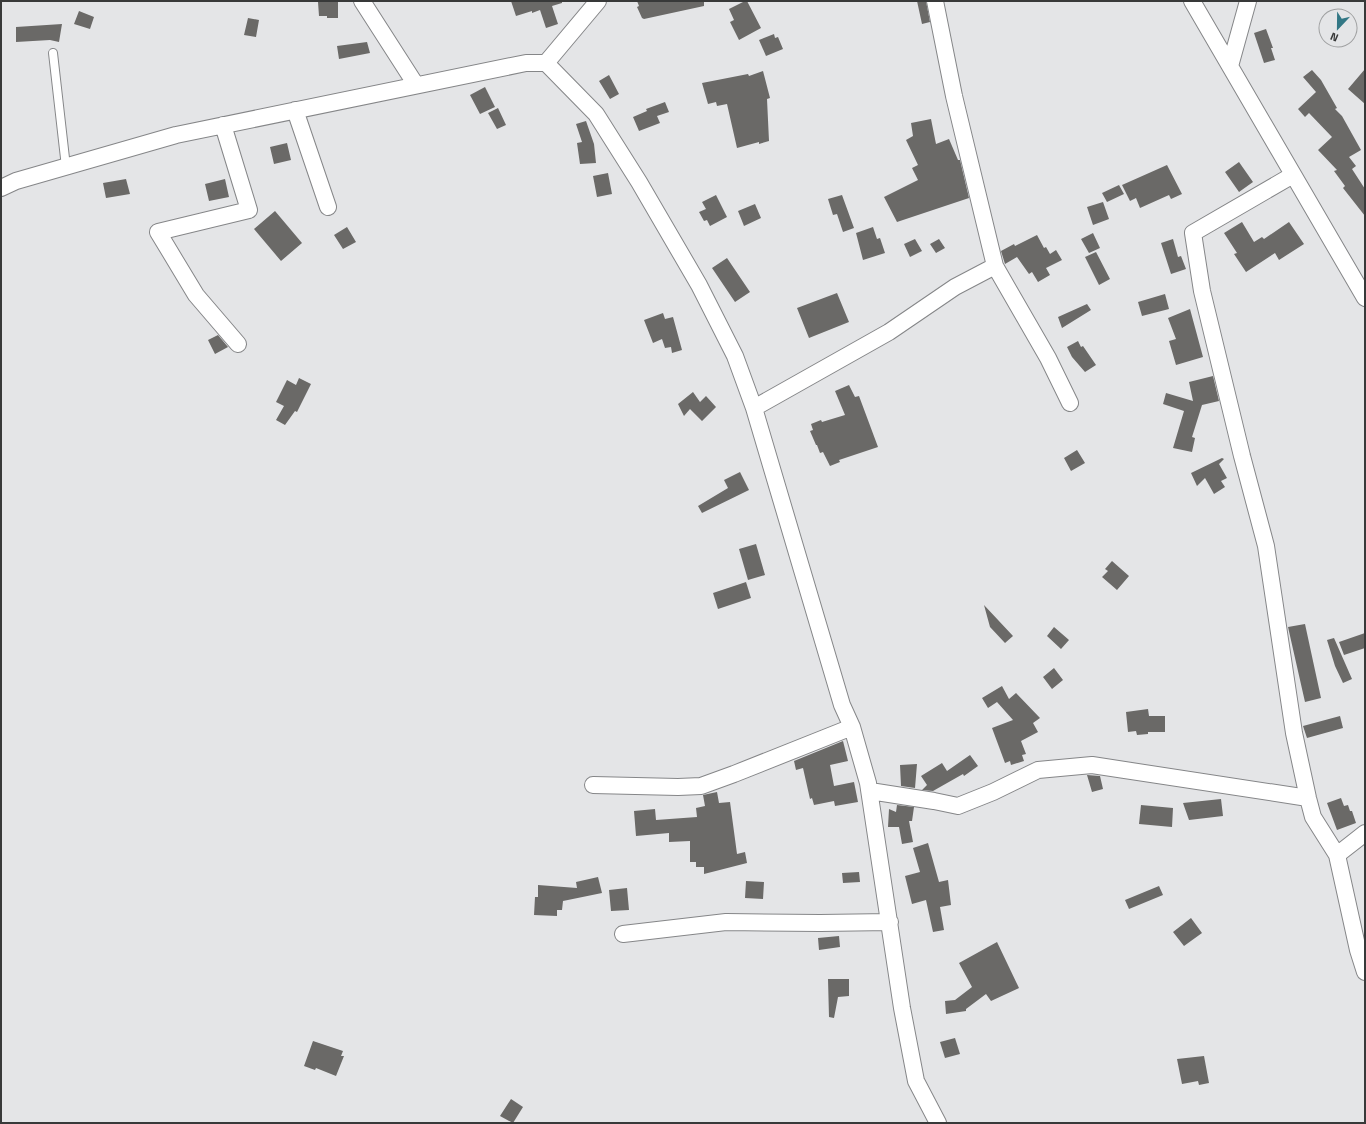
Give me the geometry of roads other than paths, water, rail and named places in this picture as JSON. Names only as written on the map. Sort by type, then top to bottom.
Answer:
[{"type":"street","points":[[362,1],[416,85]]},
{"type":"street","points":[[546,63],[598,1]]},
{"type":"street","points":[[935,1],[954,96],[995,266],[1048,358],[1070,403]]},
{"type":"street","points":[[1192,1],[1365,298]]},
{"type":"street","points":[[1230,66],[1248,1]]},
{"type":"street","points":[[1,188],[16,181],[176,135],[526,63],[546,63],[596,114],[639,182],[699,285],[735,356],[754,408],[842,705],[852,727],[870,791],[884,895],[890,922],[902,1008],[916,1080],[938,1123]]},
{"type":"street","points":[[296,110],[328,207]]},
{"type":"street","points":[[223,125],[249,210],[158,232],[196,295],[238,344]]},
{"type":"street","points":[[1293,175],[1193,233],[1202,290],[1242,456],[1266,546],[1294,733],[1308,798],[1313,817],[1337,855],[1358,950],[1365,972]]},
{"type":"street","points":[[754,408],[889,332],[955,287],[995,266]]},
{"type":"street","points":[[592,785],[678,787],[701,786],[852,727]]},
{"type":"street","points":[[870,791],[958,806],[994,792],[1038,770],[1092,765],[1308,798]]},
{"type":"street","points":[[1337,855],[1365,833]]},
{"type":"street","points":[[623,934],[726,922],[890,922]]},
{"type":"lane","points":[[53,53],[66,167]]}]
